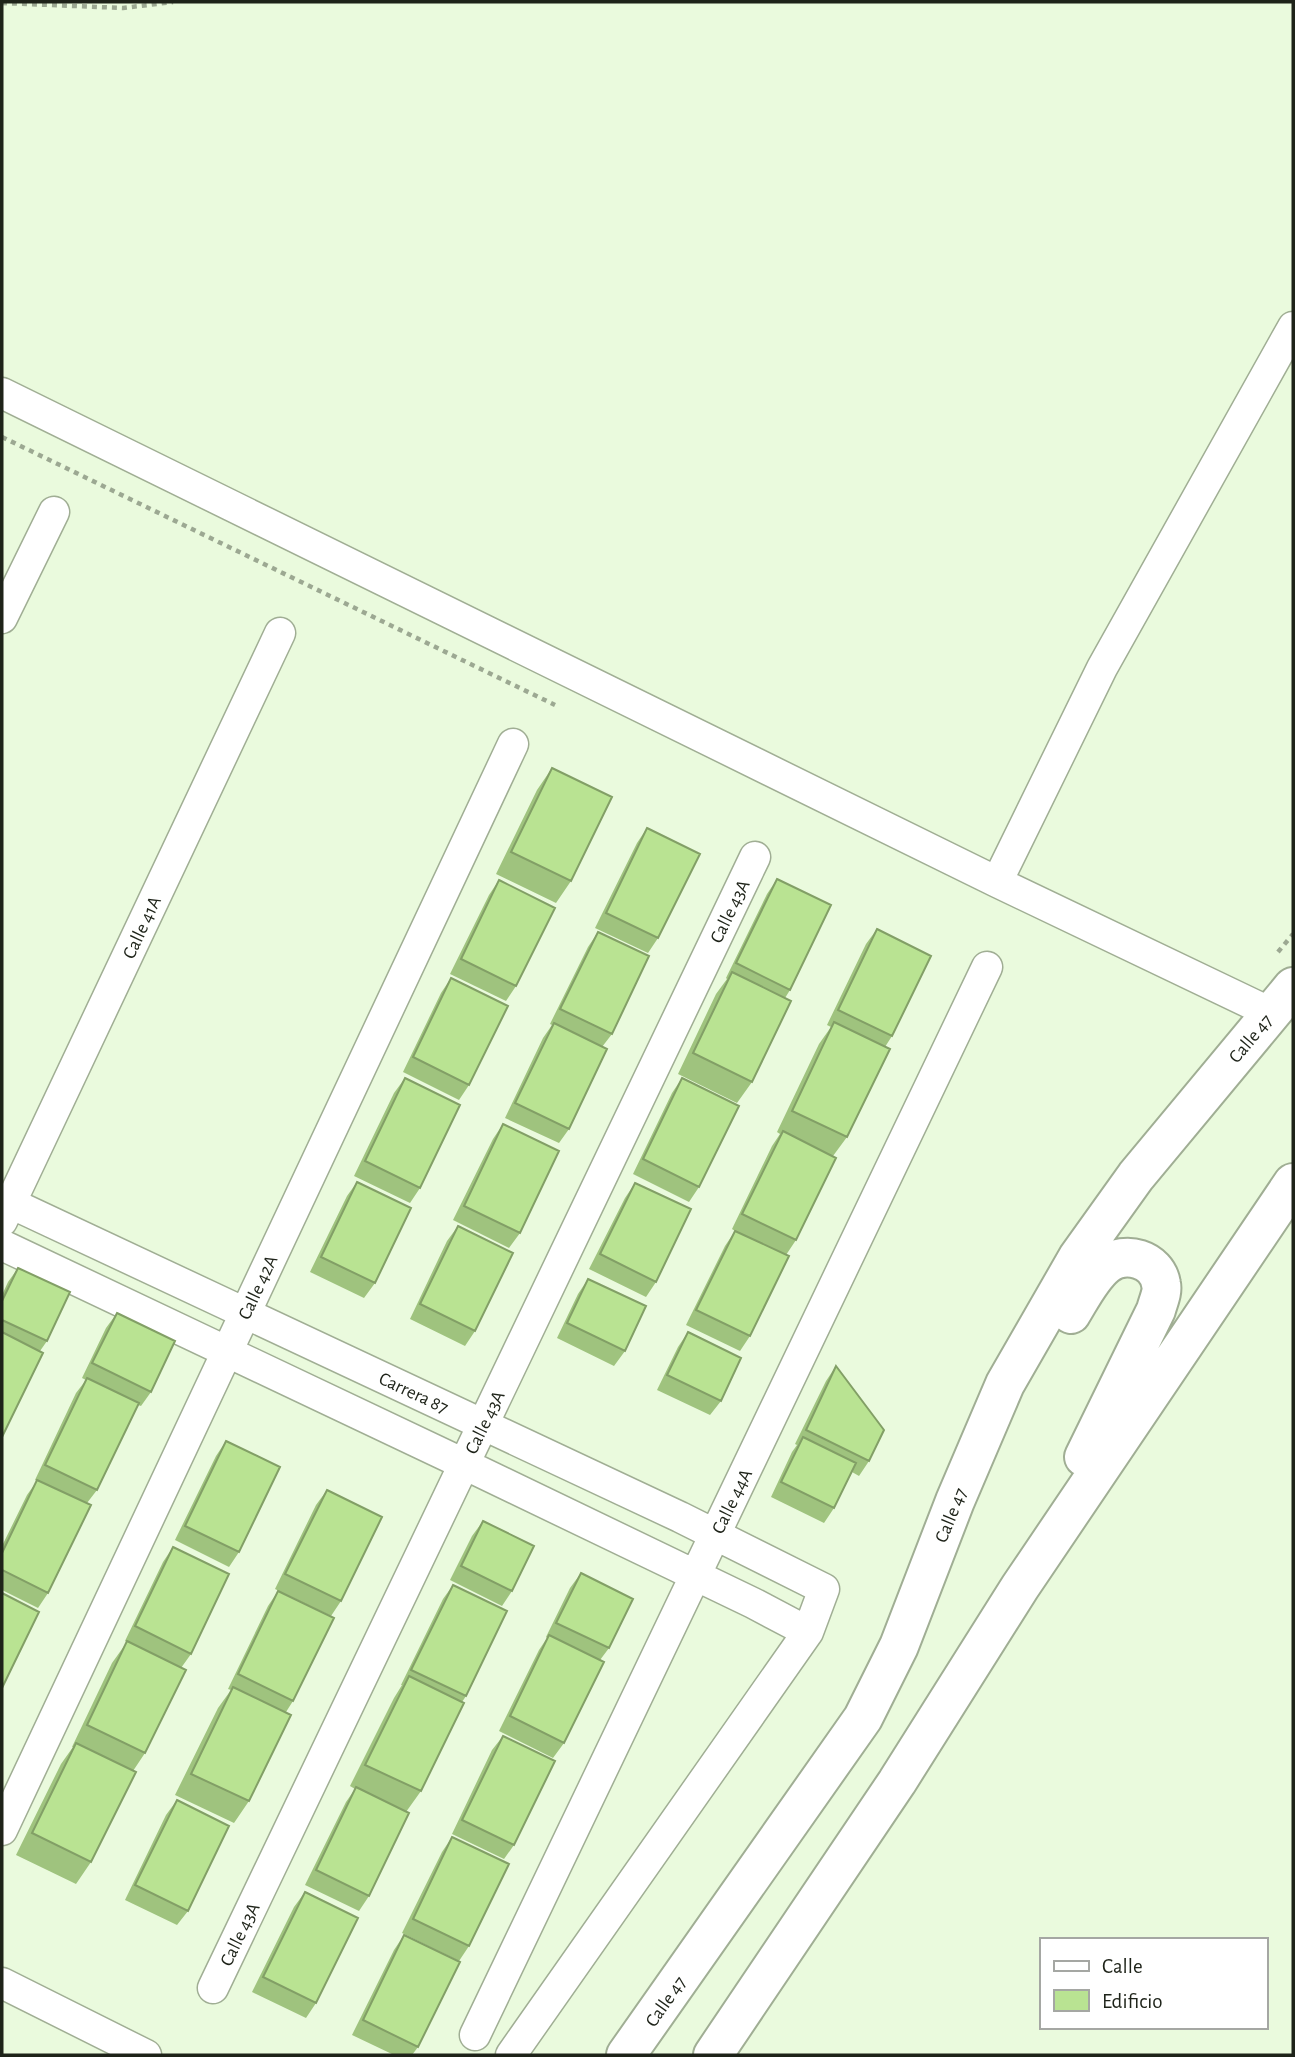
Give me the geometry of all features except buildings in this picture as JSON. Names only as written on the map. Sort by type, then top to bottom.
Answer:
[{"type":"main road","name":"Calle 47","points":[[626,2055],[863,1718],[900,1646],[955,1501],[1005,1384],[1078,1257],[1136,1176],[1282,1000]]},
{"type":"main road","points":[[713,2055],[897,1782],[1020,1587],[1293,1183]]},
{"type":"main road","points":[[955,1501],[1088,1286],[1107,1264],[1126,1256],[1144,1260],[1159,1275],[1162,1288],[1156,1310],[1020,1587]]},
{"type":"street","points":[[997,882],[1102,668],[1293,327]]},
{"type":"street","points":[[2,393],[997,882],[1282,1000]]},
{"type":"street","points":[[2,618],[54,512]]},
{"type":"street","name":"Calle 41A","points":[[5,1208],[280,633]]},
{"type":"street","name":"Calle 42A","points":[[2,1830],[513,744]]},
{"type":"street","name":"Calle 43A","points":[[213,1988],[755,857]]},
{"type":"street","name":"Calle 44A","points":[[475,2035],[987,967]]},
{"type":"street","name":"Carrera 87","points":[[5,1208],[245,1313],[824,1588],[808,1632]]},
{"type":"street","points":[[2,1245],[227,1350],[808,1632],[512,2055]]},
{"type":"street","points":[[2,1983],[146,2055]]},
{"type":"path","points":[[2,3],[123,8],[173,2]]}]
